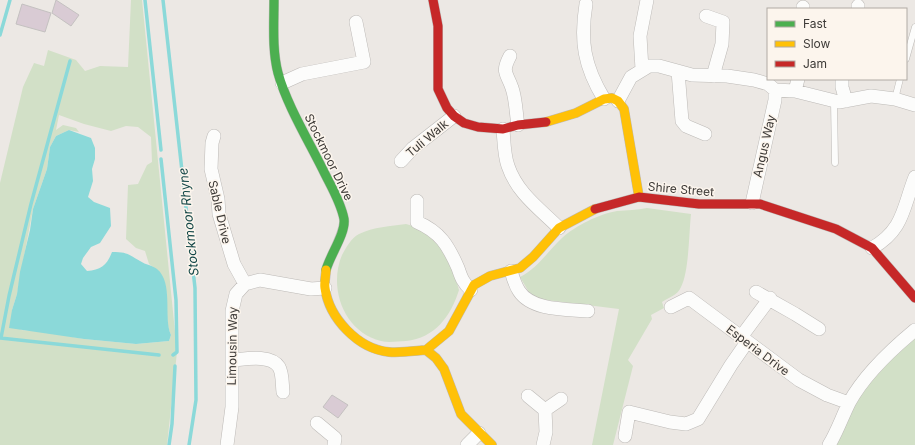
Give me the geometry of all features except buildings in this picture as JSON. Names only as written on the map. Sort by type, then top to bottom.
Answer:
[{"type":"street","name":"Stockmoor Drive","points":[[274,0],[274,55],[282,83],[303,130],[335,193],[344,219],[344,228],[329,259],[325,288],[328,301],[337,319],[345,330],[357,340],[388,352],[426,350]]},
{"type":"street","points":[[433,0],[438,26],[438,90],[442,101],[454,116],[464,122],[478,127],[503,129],[518,125],[560,119],[604,99],[612,98],[618,101],[624,109],[639,197]]},
{"type":"street","points":[[642,69],[640,36],[647,0]]},
{"type":"street","points":[[586,4],[583,28],[585,56],[591,74],[604,99]]},
{"type":"street","points":[[706,16],[723,22],[722,44],[713,76]]},
{"type":"street","points":[[282,83],[302,74],[364,62],[356,22]]},
{"type":"street","points":[[510,56],[506,65],[506,76],[512,88],[518,125]]},
{"type":"street","points":[[618,101],[626,83],[631,77],[649,66],[659,66],[692,75],[754,80],[768,84],[775,90],[796,85],[840,101],[871,96],[895,99],[915,105]]},
{"type":"street","points":[[678,71],[682,121],[686,126],[705,134]]},
{"type":"street","points":[[840,101],[842,80]]},
{"type":"street","name":"Angus Way","points":[[752,203],[775,100],[775,90]]},
{"type":"street","name":"Tuli Walk","points":[[401,161],[413,148],[454,116]]},
{"type":"street","points":[[503,129],[506,160],[516,183],[524,194],[559,228]]},
{"type":"street","name":"Sable Drive","points":[[214,136],[212,143],[211,169],[218,199],[219,214],[234,264],[245,284]]},
{"type":"street","points":[[872,248],[880,244],[903,215],[915,178]]},
{"type":"street","name":"Shire Street","points":[[426,350],[433,346],[452,326],[471,290],[482,280],[511,271],[526,263],[559,228],[601,207],[639,197],[699,204],[752,203],[836,229],[872,248],[915,298]]},
{"type":"street","points":[[417,201],[417,222],[434,231],[440,238],[451,254],[465,284],[471,290]]},
{"type":"street","points":[[511,271],[519,291],[527,299],[534,303],[551,308],[588,310]]},
{"type":"street","points":[[245,284],[268,280],[312,289],[325,288]]},
{"type":"street","name":"Limousin Way","points":[[227,445],[232,407],[233,303],[236,294],[245,284]]},
{"type":"street","points":[[756,292],[770,298],[819,330]]},
{"type":"street","name":"Esperia Drive","points":[[671,307],[689,298],[799,380],[827,395],[849,403]]},
{"type":"street","points":[[625,436],[629,412],[686,424],[698,419],[770,298]]},
{"type":"street","points":[[829,445],[849,403],[872,372],[915,330]]},
{"type":"street","points":[[426,350],[436,358],[444,369],[461,414],[492,445]]},
{"type":"street","points":[[233,360],[259,359],[275,363],[280,368],[283,392]]},
{"type":"street","points":[[528,396],[545,410],[546,432],[543,445]]},
{"type":"street","points":[[545,410],[561,399]]},
{"type":"street","points":[[317,423],[335,438],[334,445]]},
{"type":"street","points":[[467,445],[479,433]]},
{"type":"lane","points":[[907,55],[915,27]]},
{"type":"lane","points":[[895,99],[900,80]]},
{"type":"lane","points":[[835,163],[840,101]]},
{"type":"green space","points":[[131,0],[142,0],[177,352],[167,445],[0,445],[0,183],[23,87],[34,63],[44,66],[48,50],[76,60],[85,71],[100,66],[128,67]],"holes":[[[59,115],[84,124],[111,131],[126,126],[138,127],[151,137],[152,162],[147,165],[138,184],[128,185],[126,239],[136,248],[145,251],[149,264],[158,272],[163,280],[166,288],[168,326],[171,335],[169,341],[136,344],[84,339],[45,332],[21,330],[12,310],[17,294],[33,209],[47,169],[50,147],[56,136],[69,130],[79,132],[76,128],[63,125],[56,130]]]},
{"type":"green space","points":[[647,208],[691,214],[686,272],[680,290],[662,302],[664,308],[651,315],[652,319],[628,360],[633,366],[613,445],[592,445],[619,309],[538,299],[530,294],[520,277],[532,269],[562,238],[580,225],[595,218],[617,211]]},
{"type":"green space","points":[[406,224],[420,228],[427,232],[443,247],[450,261],[459,290],[456,300],[446,317],[433,330],[416,339],[394,342],[381,341],[368,336],[357,328],[349,319],[342,307],[338,294],[338,268],[342,255],[349,243],[359,234],[376,228]]},
{"type":"green space","points":[[915,330],[915,445],[829,445],[849,403]]},
{"type":"water","points":[[69,130],[91,138],[95,148],[95,159],[92,169],[93,181],[88,197],[94,202],[110,208],[111,226],[100,243],[91,247],[83,258],[81,264],[87,271],[100,268],[106,263],[112,252],[121,252],[157,269],[162,275],[167,292],[168,319],[171,335],[169,341],[136,344],[84,339],[9,328],[30,230],[33,209],[47,169],[50,147],[56,136]]},
{"type":"waterway","points":[[0,35],[10,0]]},
{"type":"waterway","points":[[145,0],[161,150]]},
{"type":"waterway","name":"Stockmoor Rhyne","points":[[163,0],[195,288],[196,400],[189,445]]},
{"type":"waterway","points":[[1,338],[9,296],[31,204],[70,61]]},
{"type":"waterway","points":[[161,159],[176,300],[177,352],[173,355]]},
{"type":"waterway","points":[[0,338],[159,355]]},
{"type":"waterway","points":[[169,445],[172,424],[175,366]]},
{"type":"traffic: fast","points":[[274,0],[275,55],[282,86],[336,196],[344,219],[343,231],[326,270]]},
{"type":"traffic: slow","points":[[546,122],[576,113],[604,99],[612,98],[618,101],[624,109],[639,197]]},
{"type":"traffic: slow","points":[[426,350],[449,331],[474,285],[490,276],[520,268],[533,257],[559,228],[595,209]]},
{"type":"traffic: slow","points":[[326,270],[325,286],[328,299],[332,310],[347,330],[366,345],[378,350],[389,352],[426,350],[436,358],[444,369],[461,414],[492,445]]},
{"type":"traffic: jam","points":[[433,0],[438,26],[438,89],[447,108],[454,116],[464,123],[478,127],[503,129],[518,125],[546,122]]},
{"type":"traffic: jam","points":[[595,209],[639,197],[699,204],[760,204],[836,229],[872,248],[915,298]]}]
